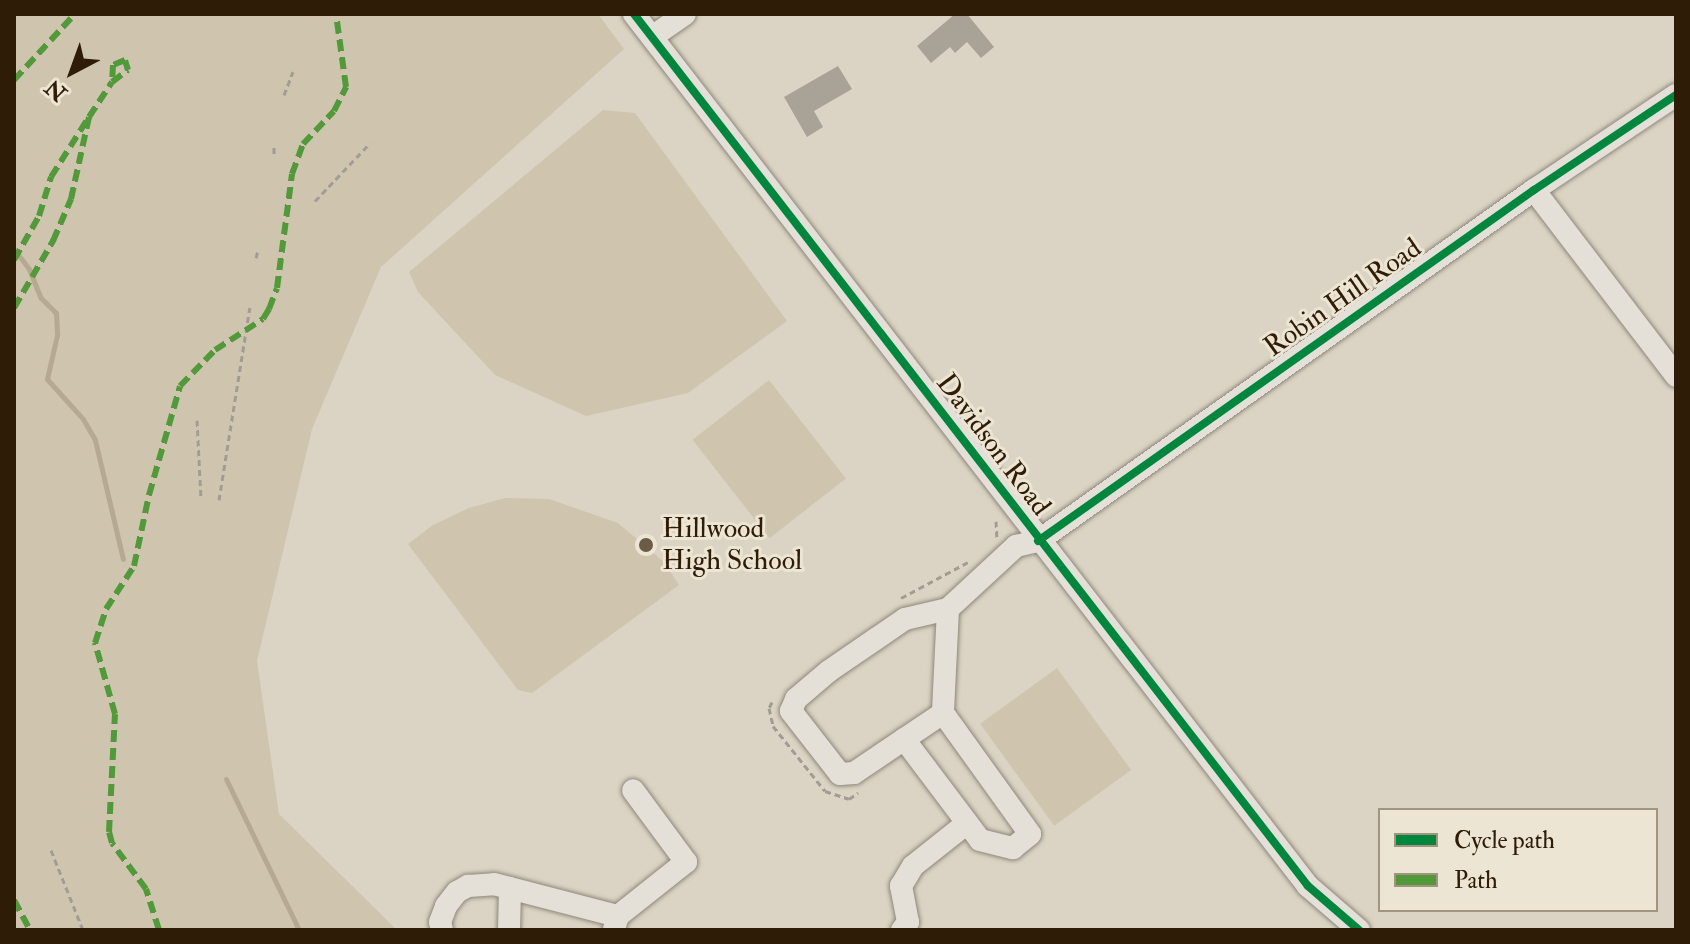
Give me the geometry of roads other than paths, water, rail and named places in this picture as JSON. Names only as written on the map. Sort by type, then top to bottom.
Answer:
[{"type":"street","name":"Davidson Road","points":[[634,14],[1038,541],[1308,886],[1359,930]]},
{"type":"street","points":[[652,37],[685,14]]},
{"type":"street","name":"Robin Hill Road","points":[[948,609],[1016,546],[1038,541],[1534,190],[1676,95]]},
{"type":"street","points":[[1534,190],[1676,376]]},
{"type":"street","points":[[904,739],[980,840],[1013,848],[1030,834],[943,713],[948,609],[905,619],[829,671],[796,699],[791,711],[840,774],[854,773],[904,739],[943,713]]},
{"type":"street","points":[[442,930],[440,922],[446,906],[457,892],[468,886],[494,884],[616,923],[686,862],[633,790]]},
{"type":"street","points":[[902,930],[908,922],[901,886],[913,866],[967,823]]},
{"type":"street","points":[[509,930],[510,888]]},
{"type":"waterway","points":[[14,249],[29,269],[41,298],[56,313],[57,335],[47,379],[83,419],[95,440],[123,559]]},
{"type":"waterway","points":[[226,779],[299,930]]},
{"type":"place","name":"Hillwood High School","points":[[646,545]]}]
